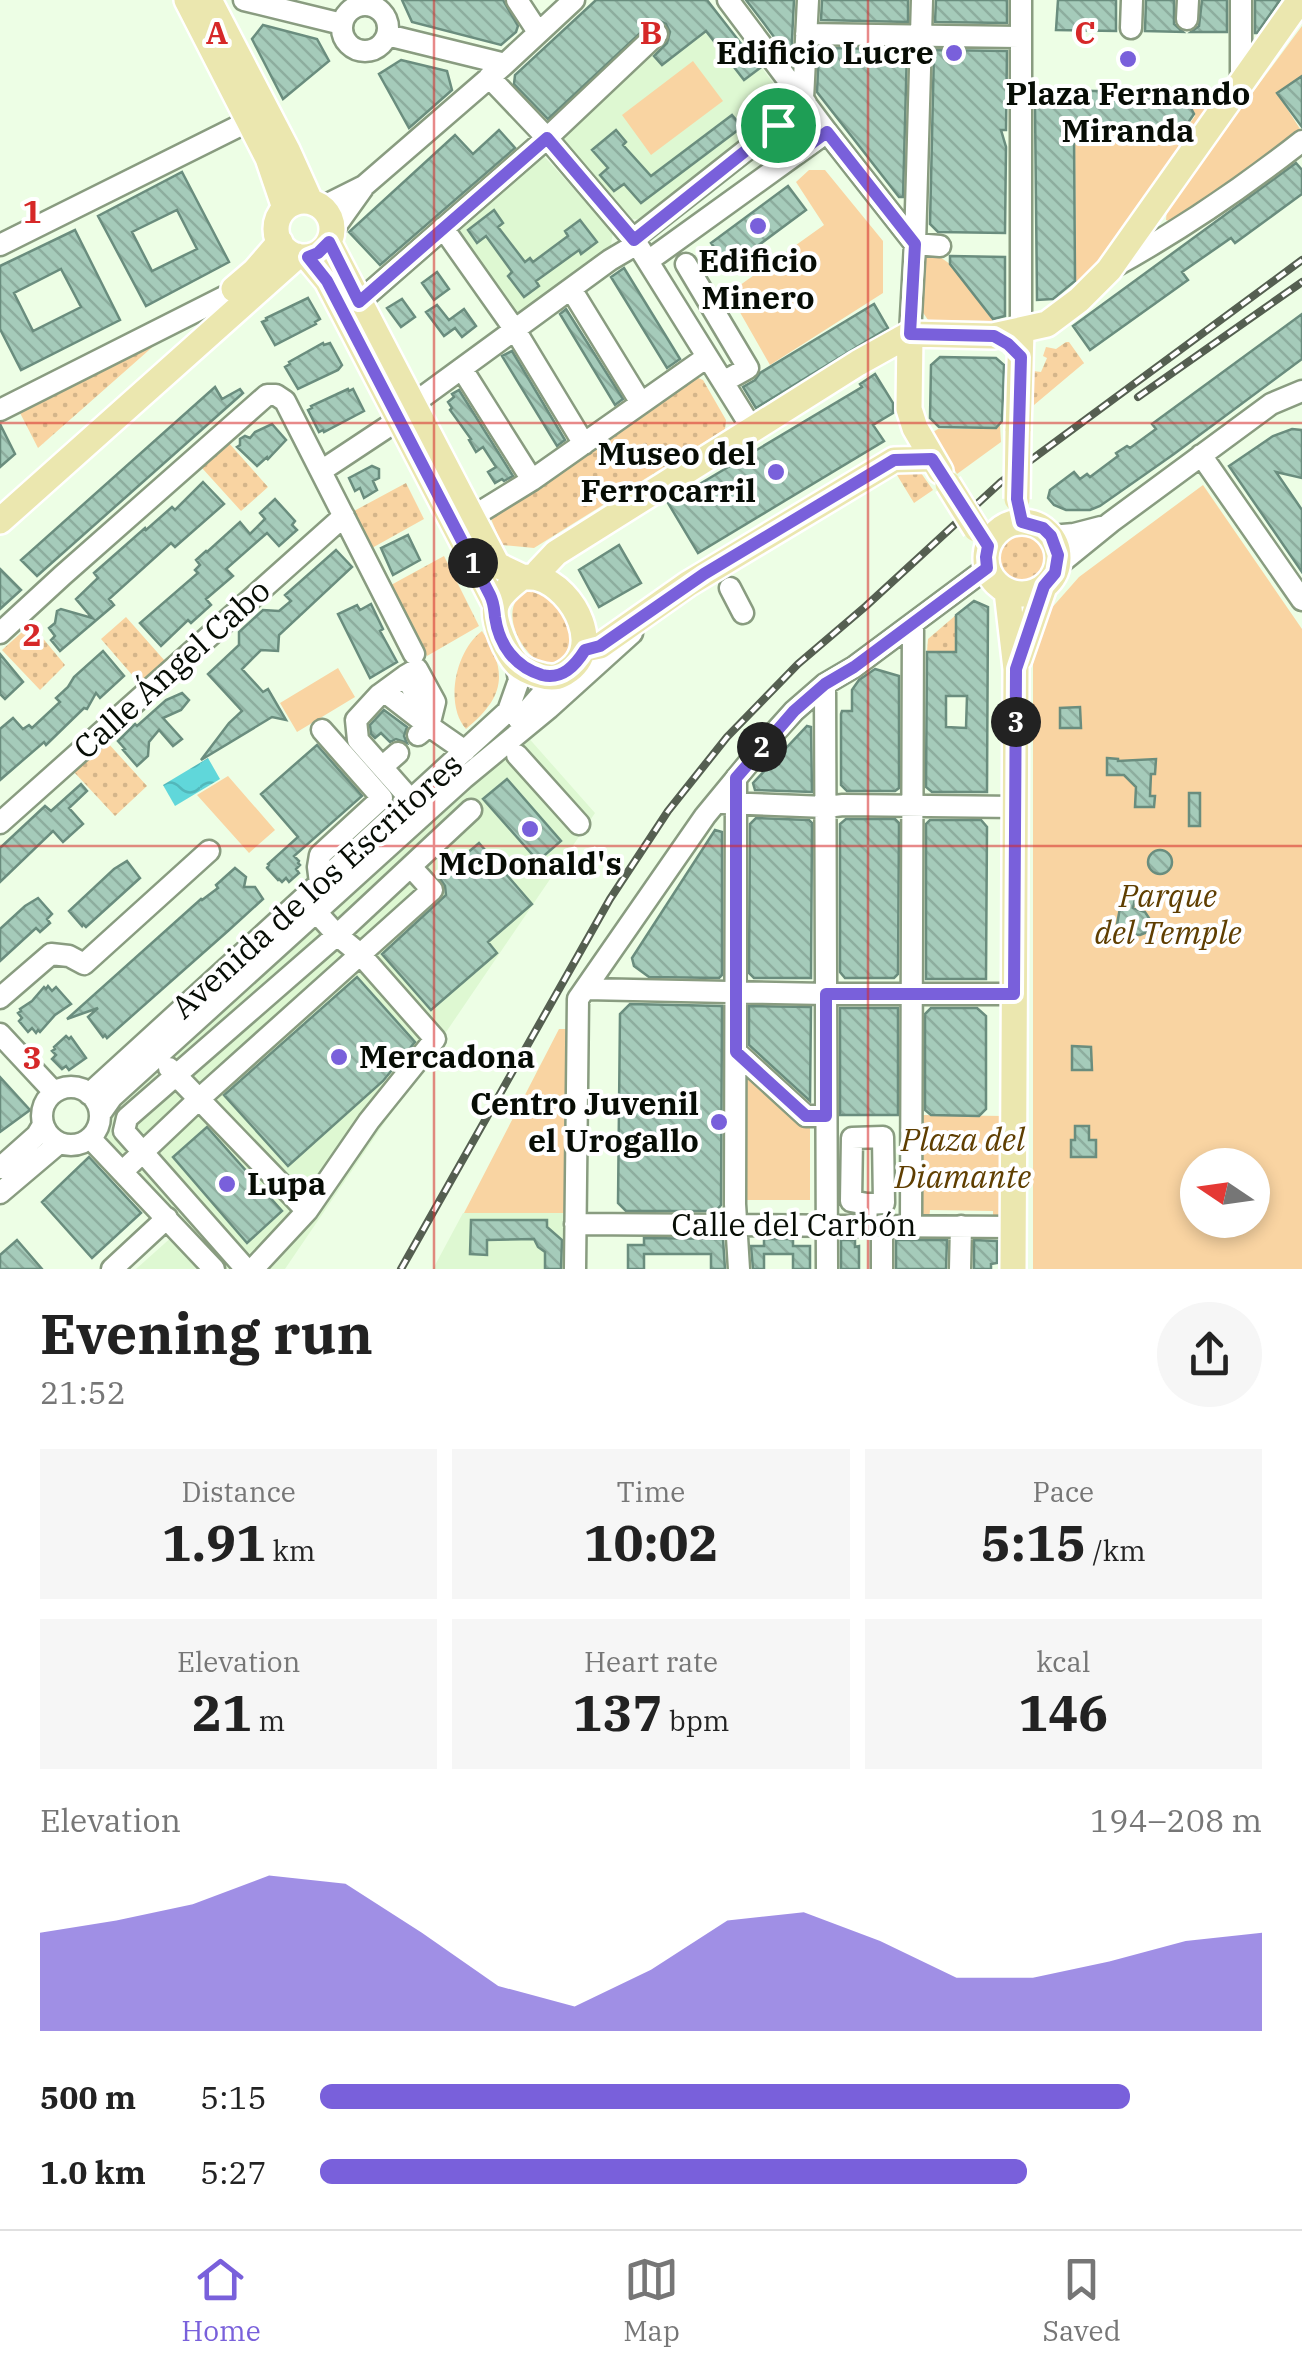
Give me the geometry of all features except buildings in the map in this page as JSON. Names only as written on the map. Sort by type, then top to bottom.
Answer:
[{"type":"main road","points":[[187,0],[308,231],[359,302],[496,606]]},
{"type":"main road","points":[[209,0],[287,150],[323,273],[472,517],[497,565],[530,577],[563,594],[585,630],[585,650],[580,658],[561,675],[551,677],[516,663],[502,638],[495,618],[496,606],[504,593],[530,577],[539,571],[556,553],[910,334],[994,336],[1008,344],[1021,344],[1078,300],[1108,270],[1240,84],[1252,48],[1300,0]]},
{"type":"main road","points":[[0,498],[226,296],[308,231]]},
{"type":"main road","points":[[0,521],[308,231]]},
{"type":"main road","points":[[910,334],[909,409],[915,428],[984,548],[992,578],[1007,591],[1026,594],[1051,576]]},
{"type":"main road","points":[[984,548],[1020,510],[1021,344]]},
{"type":"main road","name":"Avenida de los Escritores","points":[[585,650],[600,646],[713,568],[894,460],[932,459]]},
{"type":"main road","points":[[1016,669],[1058,555],[1051,536],[1020,510]]},
{"type":"main road","points":[[1007,591],[1016,669],[1013,1269]]},
{"type":"street","points":[[244,0],[342,24]]},
{"type":"street","points":[[517,0],[538,32]]},
{"type":"street","points":[[308,231],[497,71],[574,0]]},
{"type":"street","points":[[728,0],[915,244],[940,246]]},
{"type":"street","points":[[639,248],[667,214],[805,101],[808,0]]},
{"type":"street","points":[[910,334],[922,0]]},
{"type":"street","points":[[1021,0],[1010,36],[1021,344]]},
{"type":"street","points":[[1131,28],[1132,0]]},
{"type":"street","points":[[1242,0],[1252,48]]},
{"type":"street","points":[[371,3],[386,20],[387,36],[379,47],[359,51],[347,44],[342,24],[348,13],[371,3]]},
{"type":"street","points":[[359,302],[547,138],[656,34]]},
{"type":"street","points":[[806,34],[1010,36]]},
{"type":"street","points":[[387,36],[497,71],[639,248],[753,430]]},
{"type":"street","points":[[0,245],[250,121]]},
{"type":"street","points":[[778,125],[792,130],[797,138],[797,154]]},
{"type":"street","points":[[321,471],[610,260],[680,238],[827,132]]},
{"type":"street","points":[[1108,270],[1237,192],[1302,140]]},
{"type":"street","points":[[667,214],[664,232],[671,238],[680,238]]},
{"type":"street","points":[[443,228],[514,330],[584,444]]},
{"type":"street","points":[[668,296],[691,272],[748,368],[724,382]]},
{"type":"street","points":[[570,289],[640,403]]},
{"type":"street","points":[[0,410],[226,296]]},
{"type":"street","points":[[472,517],[532,480],[708,357]]},
{"type":"street","points":[[462,370],[532,480]]},
{"type":"street","points":[[1051,576],[1108,525],[1302,377]]},
{"type":"street","points":[[1263,410],[1302,391]]},
{"type":"street","points":[[0,633],[268,395],[276,395],[285,401],[414,654]]},
{"type":"street","points":[[1263,410],[1302,404]]},
{"type":"street","points":[[1202,455],[1302,600]]},
{"type":"street","name":"Calle Ángel Cabo","points":[[0,823],[344,516]]},
{"type":"street","points":[[1051,536],[1108,525]]},
{"type":"street","points":[[574,1269],[578,999],[726,803],[736,778],[794,711],[825,684],[913,624],[984,548]]},
{"type":"street","points":[[730,588],[743,614]]},
{"type":"street","name":"Avenida de los Escritores","points":[[100,1114],[112,1097],[489,756],[609,656],[657,606]]},
{"type":"street","points":[[911,1226],[913,624]]},
{"type":"street","name":"Avenida de los Escritores","points":[[89,1094],[508,711],[519,680],[516,663]]},
{"type":"street","points":[[411,800],[390,760],[358,740],[356,720],[405,676],[418,698],[423,731]]},
{"type":"street","name":"Avenida de los Escritores","points":[[489,756],[547,688],[551,677]]},
{"type":"street","points":[[825,684],[827,1269]]},
{"type":"street","points":[[380,695],[390,695],[423,731],[464,751]]},
{"type":"street","points":[[320,883],[320,855],[382,798],[322,730]]},
{"type":"street","points":[[516,755],[579,824]]},
{"type":"street","points":[[726,803],[1016,807]]},
{"type":"street","points":[[726,803],[736,991],[739,1269]]},
{"type":"street","points":[[317,913],[337,936],[360,954],[435,1039],[369,1121],[307,1210],[250,1269],[124,1130],[127,1118],[337,936],[471,810]]},
{"type":"street","points":[[0,998],[51,954],[69,956],[84,964],[209,851]]},
{"type":"street","points":[[122,1171],[432,890],[410,867]]},
{"type":"street","points":[[586,990],[1014,994]]},
{"type":"street","points":[[0,1034],[54,1092]]},
{"type":"street","points":[[736,1052],[806,1116],[826,1116]]},
{"type":"street","points":[[158,1056],[307,1210]]},
{"type":"street","points":[[72,1087],[89,1094],[100,1114],[98,1127],[90,1138],[70,1145],[49,1136],[42,1113],[54,1092],[72,1087]]},
{"type":"street","points":[[0,1168],[43,1125]]},
{"type":"street","points":[[90,1138],[214,1269]]},
{"type":"street","points":[[0,1193],[59,1143]]},
{"type":"street","points":[[112,1269],[166,1218]]},
{"type":"street","points":[[871,1218],[882,1269]]},
{"type":"street","name":"Calle del Carbón","points":[[575,1224],[828,1226],[871,1218],[911,1226],[1014,1227]]},
{"type":"street","points":[[960,1226],[960,1269]]},
{"type":"shaded area","points":[[697,0],[761,67],[784,100],[770,126],[644,220],[632,219],[556,133]]},
{"type":"shaded area","points":[[542,154],[613,232],[611,245],[518,314],[455,231]]},
{"type":"shaded area","points":[[526,735],[595,813],[285,1269],[136,1269],[183,1227],[109,1143],[106,1135],[110,1110]]},
{"type":"shaded area","points":[[463,1213],[567,1213],[566,1269],[433,1269]]},
{"type":"green space","points":[[1302,26],[1302,76],[1277,93],[1302,132],[1178,220],[1166,220],[1167,208]]},
{"type":"green space","points":[[693,61],[723,101],[651,155],[622,115]]},
{"type":"green space","points":[[1184,92],[1230,92],[1102,260],[1076,287],[1075,134],[1161,133],[1176,142],[1195,116]]},
{"type":"green space","points":[[809,170],[825,170],[883,241],[883,293],[770,365],[729,293],[824,225],[796,182]]},
{"type":"green space","points":[[930,250],[950,264],[993,321],[928,320],[922,311],[923,258]]},
{"type":"green space","points":[[156,339],[157,343],[38,448],[19,411]]},
{"type":"green space","points":[[1066,342],[1084,363],[1034,405],[1033,371],[1041,372],[1047,358],[1043,356],[1046,347],[1056,349]]},
{"type":"green space","points":[[696,377],[703,380],[726,420],[725,429],[534,548],[502,545],[491,519]]},
{"type":"green space","points":[[1000,425],[1001,442],[957,474],[933,432],[996,429]]},
{"type":"green space","points":[[228,442],[268,487],[241,511],[202,468]]},
{"type":"green space","points":[[906,471],[921,473],[933,490],[914,503],[897,475]]},
{"type":"green space","points":[[406,483],[424,519],[372,548],[354,511]]},
{"type":"green space","name":"Parque del Temple","points":[[1203,485],[1302,629],[1302,1269],[1033,1269],[1033,663],[1049,611],[1079,577]]},
{"type":"green space","points":[[1023,534],[1040,541],[1047,558],[1040,575],[1023,582],[1006,575],[999,558],[1006,541]]},
{"type":"green space","points":[[444,556],[479,626],[427,656],[391,585]]},
{"type":"green space","points":[[533,589],[548,593],[570,620],[575,635],[569,655],[555,663],[537,660],[515,630],[514,605],[520,596]]},
{"type":"green space","points":[[956,615],[956,652],[927,652],[928,639]]},
{"type":"green space","points":[[126,617],[165,661],[140,684],[101,639]]},
{"type":"green space","points":[[31,624],[65,665],[40,690],[2,650]]},
{"type":"green space","points":[[482,631],[496,660],[498,684],[488,707],[466,729],[456,706],[456,678],[465,651]]},
{"type":"green space","points":[[338,668],[355,697],[297,732],[280,703]]},
{"type":"green space","points":[[107,742],[147,786],[115,816],[74,772]]},
{"type":"green space","points":[[228,776],[275,830],[249,853],[197,795]]},
{"type":"green space","points":[[559,1029],[570,1029],[567,1213],[464,1213]]},
{"type":"green space","points":[[744,1067],[810,1119],[810,1200],[742,1200]]},
{"type":"green space","name":"Plaza del Diamante","points":[[921,1115],[1006,1116],[1005,1216],[993,1221],[993,1211],[930,1210],[929,1220],[920,1218]]},
{"type":"water","points":[[208,758],[220,779],[175,806],[163,785]]},
{"type":"railway","points":[[401,1269],[610,899],[668,811],[727,737],[798,664],[1001,482],[1302,260]]},
{"type":"railway","points":[[1138,397],[1302,282]]},
{"type":"place","name":"Edificio Lucre","points":[[954,53]]},
{"type":"place","name":"Plaza Fernando Miranda","points":[[1128,59]]},
{"type":"place","name":"Edificio Minero","points":[[758,226]]},
{"type":"place","name":"Museo del Ferrocarril","points":[[776,472]]},
{"type":"place","name":"McDonald's","points":[[530,829]]},
{"type":"place","name":"Mercadona","points":[[339,1057]]},
{"type":"place","name":"Centro Juvenil el Urogallo","points":[[719,1122]]},
{"type":"place","name":"Lupa","points":[[227,1184]]},
{"type":"route","points":[[778,125],[792,130],[797,138],[797,154],[827,132],[915,244],[910,334],[994,336],[1021,357],[1017,499],[1022,522],[1043,528],[1056,545],[1058,555],[1058,565],[1044,586],[1016,669],[1014,994],[826,994],[826,1116],[806,1116],[736,1052],[736,778],[794,711],[825,684],[854,667],[987,568],[988,546],[932,459],[894,460],[704,574],[600,646],[585,650],[561,675],[551,677],[526,670],[516,663],[502,638],[495,618],[496,606],[323,273],[308,257],[329,242],[359,302],[547,138],[634,240],[778,125]]}]
